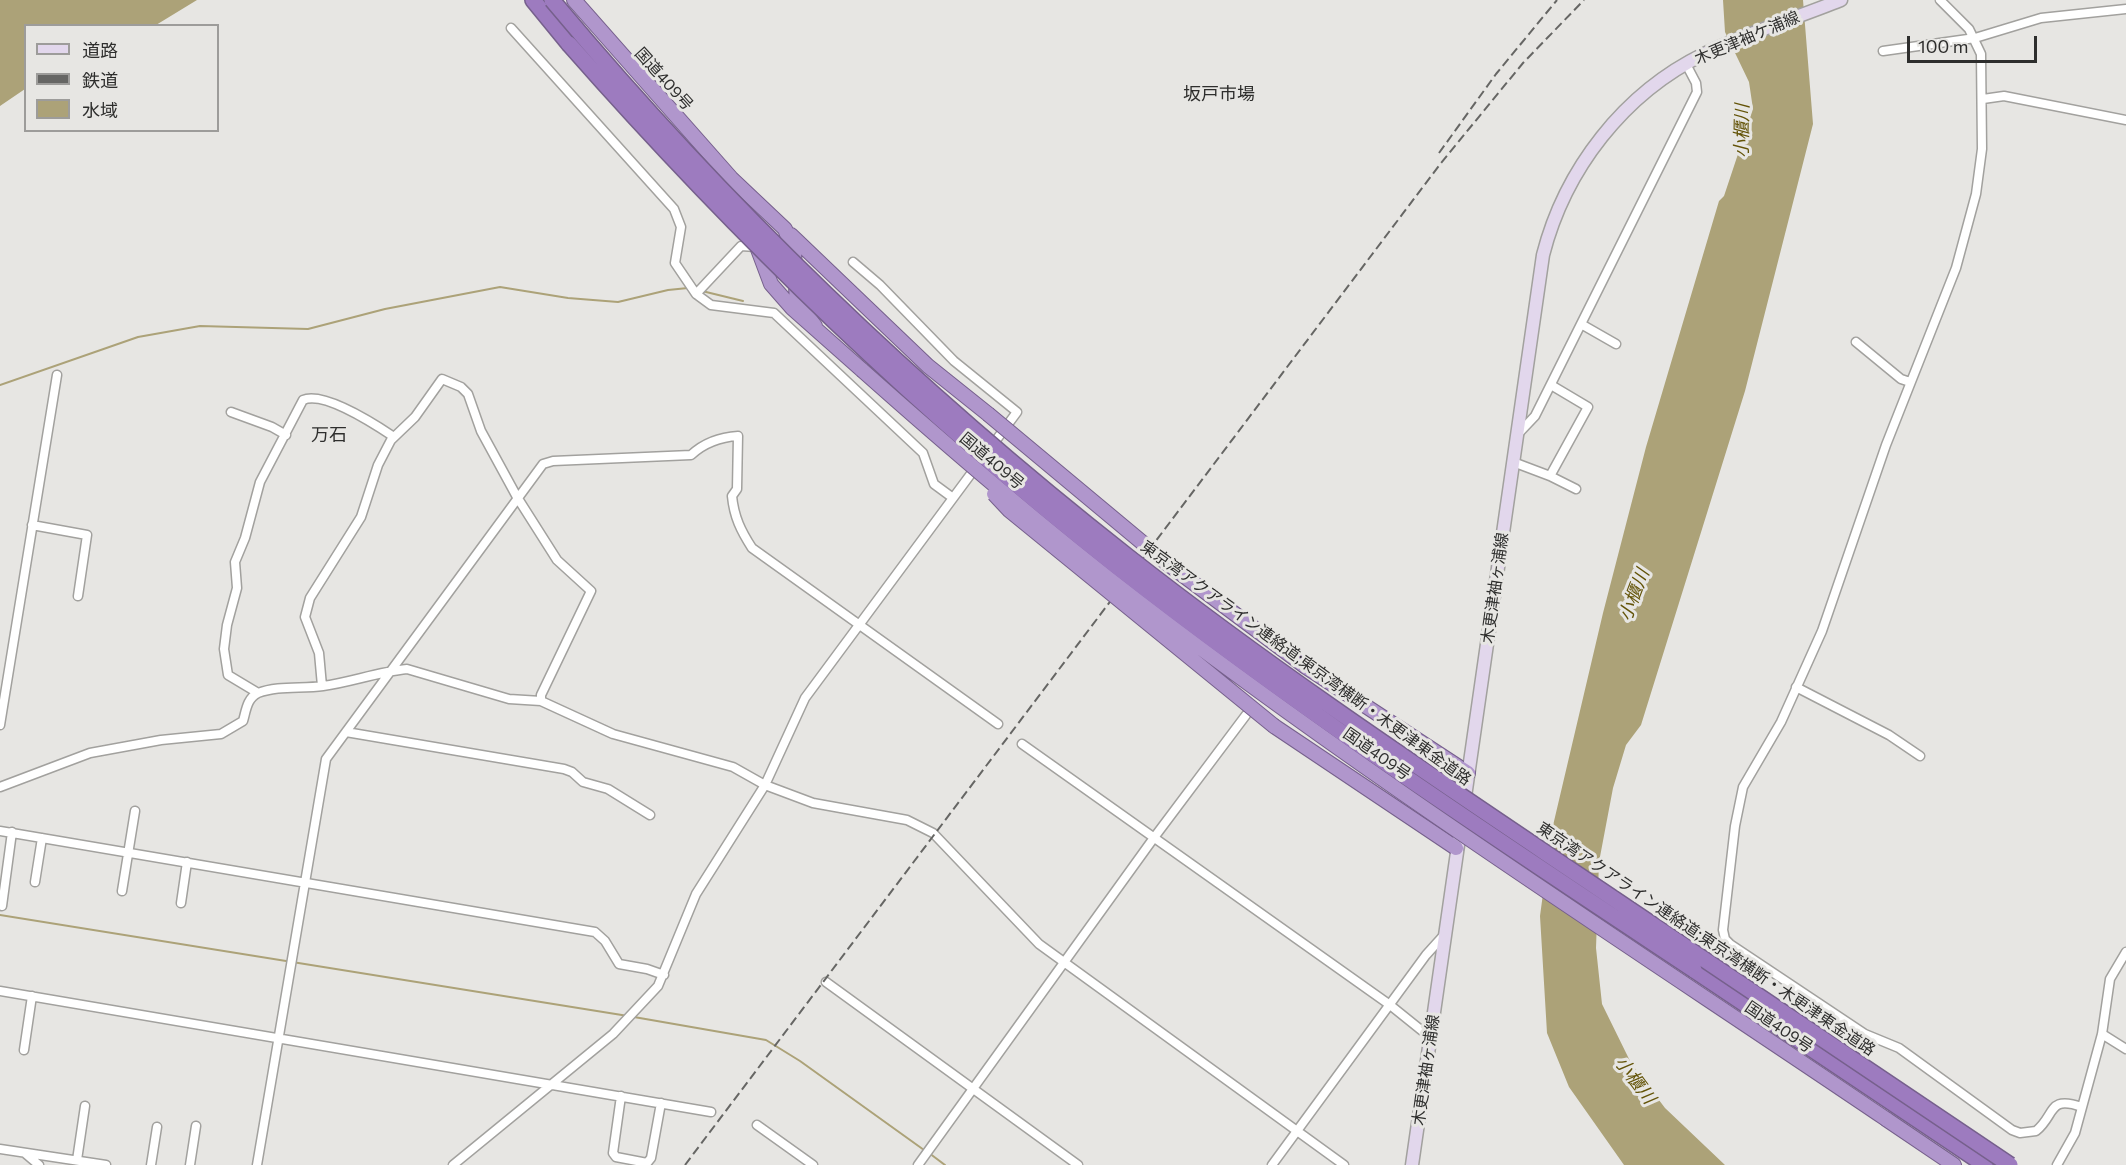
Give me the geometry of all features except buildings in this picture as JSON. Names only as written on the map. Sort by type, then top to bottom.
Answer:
[{"type":"highway","name":"東京湾アクアライン連絡道;東京湾横断・木更津東金道路","points":[[533,0],[654,141],[753,243],[881,366],[1055,517],[1146,589],[1338,730],[1985,1165]]},
{"type":"highway","name":"東京湾アクアライン連絡道;東京湾横断・木更津東金道路","points":[[552,0],[666,130],[819,287],[973,428],[1126,555],[1355,724],[2010,1165]]},
{"type":"highway","name":"国道409号","points":[[574,0],[731,178],[785,229],[794,253],[797,302],[816,326]]},
{"type":"highway","name":"国道409号","points":[[731,178],[742,198],[771,284],[792,308],[816,326],[954,451],[1111,580],[1333,744],[1954,1165]]},
{"type":"highway","points":[[785,229],[928,366],[1168,564],[1306,667],[1468,773]]},
{"type":"highway","points":[[954,451],[1009,510],[1274,726],[1456,848]]},
{"type":"main road","name":"木更津袖ケ浦線","points":[[1686,64],[1723,46],[1841,0]]},
{"type":"main road","name":"木更津袖ヶ浦線","points":[[1412,1165],[1543,255],[1549,232],[1576,175],[1601,136],[1622,113],[1686,64]]},
{"type":"street","points":[[1940,0],[1975,38],[1981,54],[1982,149],[1976,194],[1956,268],[1910,382],[1822,631],[1781,722],[1743,787],[1739,799],[1723,930],[1725,939],[1866,1035],[1899,1048],[2012,1130],[2020,1133],[2036,1131],[2057,1104],[2064,1102],[2082,1107]]},
{"type":"street","points":[[1883,51],[1975,38],[2040,18],[2126,9]]},
{"type":"street","points":[[511,28],[674,209],[681,227],[675,263],[696,294],[711,305],[774,313],[923,453],[934,484],[953,498]]},
{"type":"street","points":[[1517,435],[1535,416],[1696,92],[1696,83],[1686,64]]},
{"type":"street","points":[[1983,99],[2004,96],[2126,120]]},
{"type":"street","points":[[696,294],[741,246],[757,247]]},
{"type":"street","points":[[453,1165],[613,1034],[658,986],[696,894],[765,785],[805,698],[1017,412],[954,361],[880,285],[853,262]]},
{"type":"street","points":[[1581,324],[1616,344]]},
{"type":"street","points":[[1856,342],[1901,378],[1910,382]]},
{"type":"street","points":[[0,725],[4,676],[57,375]]},
{"type":"street","points":[[322,686],[319,653],[305,617],[306,610],[314,590],[361,518],[378,465],[394,436],[415,417],[442,379],[454,383],[468,394],[481,431],[517,497],[557,560],[591,591],[541,695],[541,700]]},
{"type":"street","points":[[1550,476],[1588,407],[1551,385]]},
{"type":"street","points":[[258,693],[228,675],[224,649],[226,625],[237,588],[235,562],[245,538],[260,482],[303,400],[314,398],[346,410],[394,436]]},
{"type":"street","points":[[231,412],[272,427],[286,435]]},
{"type":"street","points":[[257,1165],[326,759],[538,469],[553,461],[691,455],[699,448],[716,440],[738,436],[737,489],[732,496],[733,505],[736,523],[752,548],[998,724]]},
{"type":"street","points":[[1513,462],[1576,489]]},
{"type":"street","points":[[32,525],[87,534],[78,596]]},
{"type":"street","points":[[0,787],[90,753],[161,740],[221,734],[243,721],[251,698],[258,693],[291,687],[322,686],[406,669],[509,699],[541,700],[613,734],[694,754],[733,767],[765,785],[813,803],[869,811],[923,826],[933,833],[1039,944],[1344,1165]]},
{"type":"street","points":[[1796,687],[1888,735],[1920,756]]},
{"type":"street","points":[[918,1165],[1153,839],[1246,715]]},
{"type":"street","points":[[346,732],[564,769],[572,772],[583,782],[609,789],[650,815]]},
{"type":"street","points":[[1022,744],[1390,1005],[1431,1038]]},
{"type":"street","points":[[122,891],[135,811]]},
{"type":"street","points":[[0,831],[595,932],[605,941],[620,964],[664,975]]},
{"type":"street","points":[[2,906],[12,832]]},
{"type":"street","points":[[35,882],[42,838]]},
{"type":"street","points":[[181,903],[187,862]]},
{"type":"street","points":[[1272,1165],[1426,955],[1445,934]]},
{"type":"street","points":[[2057,1165],[2075,1133],[2102,1034],[2110,979],[2126,952]]},
{"type":"street","points":[[826,982],[1078,1165]]},
{"type":"street","points":[[0,991],[711,1112]]},
{"type":"street","points":[[24,1050],[32,996]]},
{"type":"street","points":[[2102,1034],[2126,1049]]},
{"type":"street","points":[[621,1096],[613,1153],[616,1157],[647,1163],[651,1158],[661,1103]]},
{"type":"street","points":[[76,1160],[85,1106]]},
{"type":"street","points":[[757,1125],[813,1165]]},
{"type":"street","points":[[190,1165],[196,1126]]},
{"type":"street","points":[[151,1165],[157,1127]]},
{"type":"street","points":[[0,1149],[106,1165]]},
{"type":"street","points":[[26,1154],[39,1165]]},
{"type":"water","points":[[0,0],[197,0],[158,24],[24,24],[24,90],[0,106]]},
{"type":"water","name":"小櫃川","points":[[1723,0],[1803,0],[1813,124],[1745,391],[1641,725],[1626,745],[1613,788],[1599,862],[1596,948],[1602,1004],[1631,1063],[1665,1108],[1725,1165],[1624,1165],[1569,1087],[1547,1033],[1540,916],[1551,834],[1603,613],[1646,447],[1719,201],[1724,196],[1753,109],[1749,82],[1725,32]]},
{"type":"waterway","points":[[0,385],[138,337],[200,326],[308,329],[385,309],[500,287],[568,298],[618,302],[668,290],[688,288]]},
{"type":"waterway","points":[[702,291],[743,301]]},
{"type":"waterway","points":[[0,915],[628,1016]]},
{"type":"waterway","points":[[634,1017],[766,1040],[800,1061],[924,1150]]},
{"type":"waterway","points":[[929,1153],[945,1165]]},
{"type":"railway","points":[[1439,153],[1496,74],[1557,0]]},
{"type":"railway","points":[[685,1165],[1441,163],[1523,63],[1584,0]]},
{"type":"district","name":"坂戸市場","points":[[1219,94]]},
{"type":"district","name":"万石","points":[[329,435]]}]
